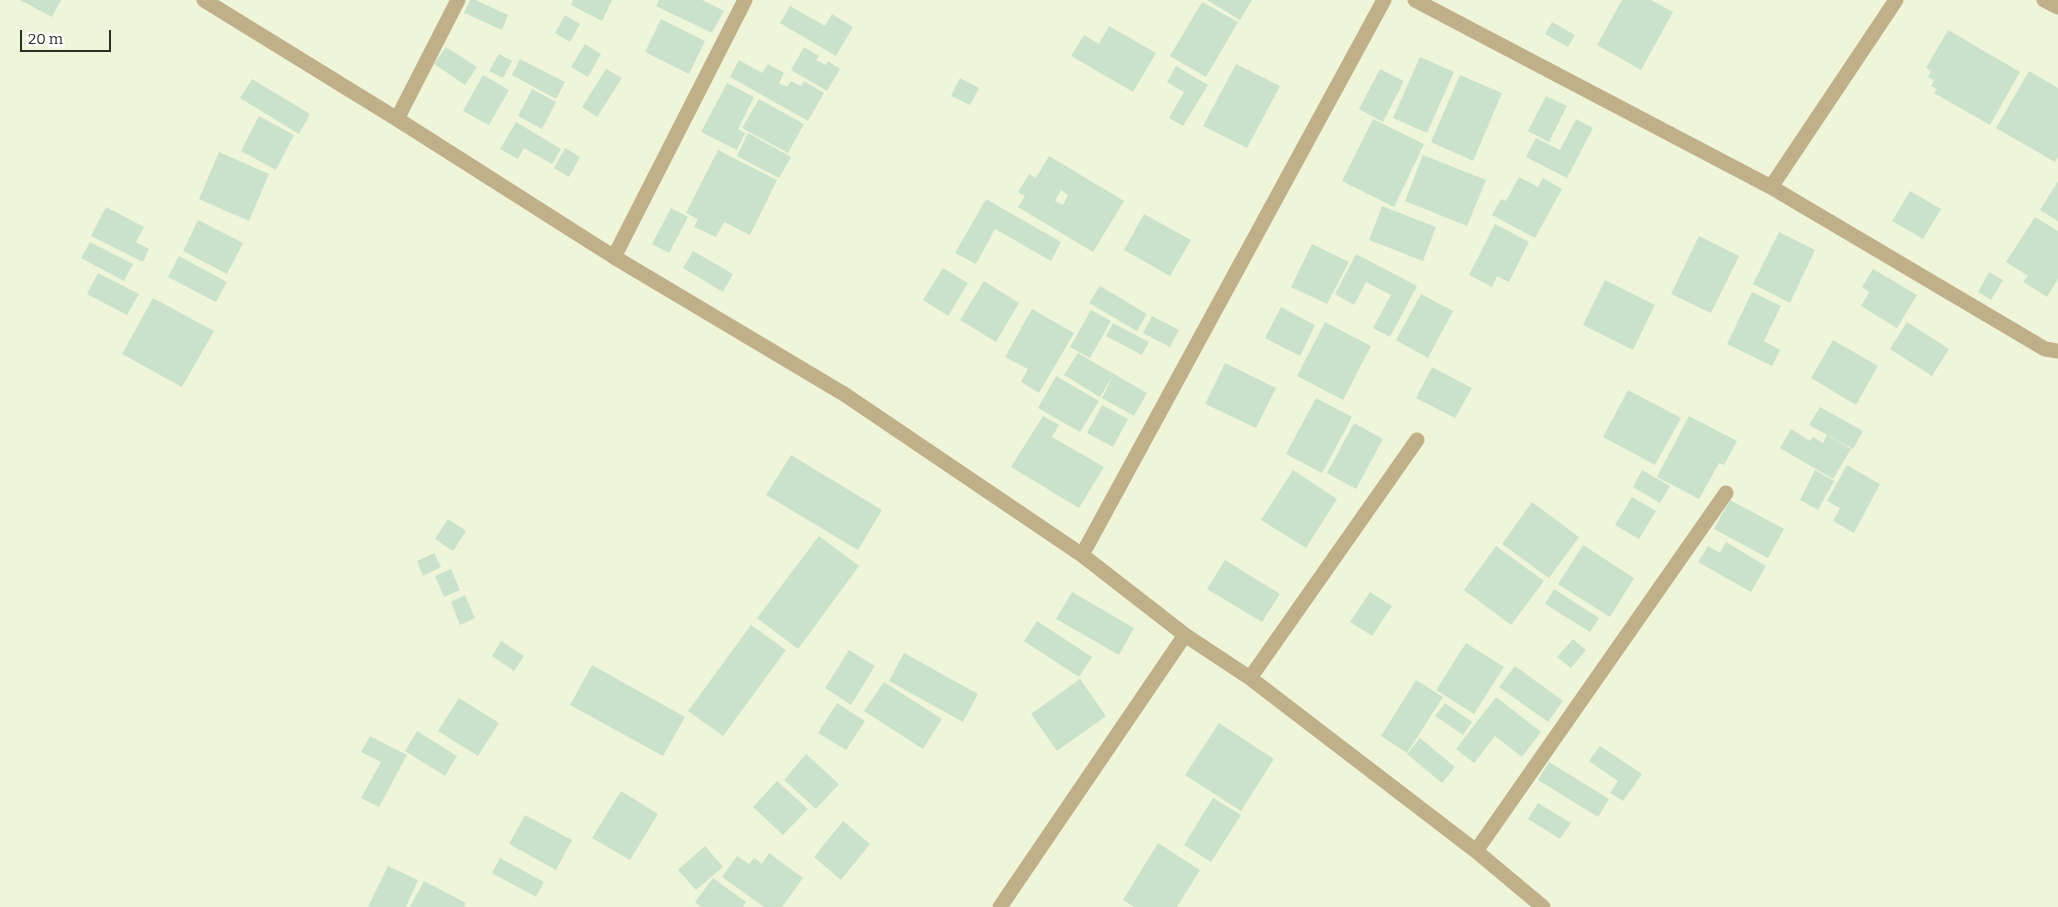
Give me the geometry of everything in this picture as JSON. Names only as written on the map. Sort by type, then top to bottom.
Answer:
[{"type":"street","points":[[204,0],[397,119],[614,257],[844,394],[1082,555],[1184,635],[1250,678],[1476,851],[1543,907]]},
{"type":"street","points":[[397,119],[458,0]]},
{"type":"street","points":[[614,257],[745,0]]},
{"type":"street","points":[[1082,555],[1384,0]]},
{"type":"street","points":[[1415,0],[1771,187],[2052,350],[2058,361]]},
{"type":"street","points":[[1771,187],[1896,0]]},
{"type":"street","points":[[2044,0],[2058,6]]},
{"type":"street","points":[[1250,678],[1417,440]]},
{"type":"street","points":[[1476,851],[1726,492]]},
{"type":"street","points":[[1000,907],[1184,635]]},
{"type":"building","points":[[20,0],[61,0],[52,17]]},
{"type":"building","points":[[470,0],[475,0],[508,15],[502,30],[464,13]]},
{"type":"building","points":[[573,0],[612,0],[602,21],[571,5]]},
{"type":"building","points":[[659,0],[702,0],[724,11],[712,33],[656,6]]},
{"type":"building","points":[[1207,0],[1252,0],[1240,20]]},
{"type":"building","points":[[1622,0],[1651,0],[1673,12],[1641,70],[1597,45]]},
{"type":"building","points":[[1202,2],[1238,22],[1206,77],[1170,56]]},
{"type":"building","points":[[790,6],[825,26],[832,14],[853,27],[836,56],[780,23]]},
{"type":"building","points":[[565,15],[580,24],[570,42],[555,33]]},
{"type":"building","points":[[661,19],[705,41],[689,74],[645,52]]},
{"type":"building","points":[[1552,22],[1575,35],[1568,47],[1545,34]]},
{"type":"building","points":[[1109,26],[1156,53],[1133,92],[1071,56],[1084,35],[1099,44]]},
{"type":"building","points":[[1948,30],[2020,72],[1990,125],[1934,93],[1937,89],[1931,86],[1934,80],[1928,77],[1931,71],[1926,68]]},
{"type":"building","points":[[585,44],[601,54],[588,77],[571,67]]},
{"type":"building","points":[[446,47],[477,67],[465,85],[434,64]]},
{"type":"building","points":[[804,47],[819,56],[816,60],[826,65],[828,61],[840,69],[827,91],[791,70]]},
{"type":"building","points":[[499,54],[512,61],[503,78],[489,71]]},
{"type":"building","points":[[1420,57],[1454,72],[1427,133],[1393,118]]},
{"type":"building","points":[[520,59],[565,82],[556,99],[512,75]]},
{"type":"building","points":[[739,60],[762,73],[768,64],[784,73],[779,83],[787,87],[791,81],[801,86],[804,81],[824,93],[808,121],[730,77]]},
{"type":"building","points":[[1236,64],[1280,86],[1247,148],[1203,126]]},
{"type":"building","points":[[1176,66],[1208,85],[1183,126],[1169,118],[1184,92],[1167,82]]},
{"type":"building","points":[[606,69],[622,78],[597,117],[582,107]]},
{"type":"building","points":[[1380,69],[1404,81],[1383,122],[1359,109]]},
{"type":"building","points":[[2029,71],[2058,88],[2058,157],[2055,162],[1996,128]]},
{"type":"building","points":[[483,75],[509,90],[489,125],[463,111]]},
{"type":"building","points":[[1460,75],[1502,93],[1473,161],[1431,142]]},
{"type":"building","points":[[960,78],[979,88],[970,105],[951,96]]},
{"type":"building","points":[[252,79],[310,114],[299,134],[240,98]]},
{"type":"building","points":[[727,83],[754,97],[738,129],[745,133],[737,150],[701,132]]},
{"type":"building","points":[[532,89],[556,102],[542,129],[518,116]]},
{"type":"building","points":[[1546,96],[1567,106],[1549,142],[1528,131]]},
{"type":"building","points":[[759,99],[804,124],[788,153],[742,128]]},
{"type":"building","points":[[259,116],[294,135],[276,170],[241,151]]},
{"type":"building","points":[[1373,119],[1424,144],[1394,207],[1342,181]]},
{"type":"building","points":[[1576,119],[1593,128],[1567,178],[1526,157],[1536,138],[1560,150]]},
{"type":"building","points":[[516,122],[561,149],[552,164],[524,148],[518,159],[500,149]]},
{"type":"building","points":[[748,133],[791,157],[779,178],[737,156]]},
{"type":"building","points":[[565,148],[580,157],[569,177],[554,168]]},
{"type":"building","points":[[718,150],[777,180],[750,235],[724,222],[716,237],[694,227],[698,219],[686,213]]},
{"type":"building","points":[[219,152],[269,174],[249,221],[199,199]]},
{"type":"building","points":[[1423,155],[1486,180],[1467,226],[1405,201]]},
{"type":"building","points":[[1049,156],[1124,201],[1093,252],[1018,207],[1025,196],[1018,192],[1029,174],[1036,178]],"holes":[[[1061,190],[1068,195],[1063,205],[1055,201]]]},
{"type":"building","points":[[1519,177],[1538,187],[1543,178],[1562,189],[1535,238],[1492,215],[1501,199],[1506,201]]},
{"type":"building","points":[[2058,181],[2058,221],[2040,210]]},
{"type":"building","points":[[1910,191],[1941,209],[1923,239],[1892,221]]},
{"type":"building","points":[[986,199],[1061,242],[1051,261],[995,229],[976,264],[955,253]]},
{"type":"building","points":[[1382,206],[1436,227],[1423,261],[1369,240]]},
{"type":"building","points":[[106,207],[144,227],[136,242],[149,249],[143,262],[91,236]]},
{"type":"building","points":[[671,208],[688,217],[669,253],[652,244]]},
{"type":"building","points":[[1144,214],[1191,240],[1170,276],[1124,250]]},
{"type":"building","points":[[2035,217],[2058,231],[2058,279],[2047,297],[2023,282],[2028,276],[2006,262]]},
{"type":"building","points":[[198,220],[243,243],[227,274],[183,251]]},
{"type":"building","points":[[1495,224],[1529,242],[1509,282],[1497,276],[1492,287],[1469,275]]},
{"type":"building","points":[[1779,232],[1815,250],[1790,303],[1753,284]]},
{"type":"building","points":[[1699,236],[1739,256],[1711,313],[1671,294]]},
{"type":"building","points":[[90,242],[133,264],[124,281],[81,258]]},
{"type":"building","points":[[1312,244],[1349,262],[1327,304],[1291,287]]},
{"type":"building","points":[[693,251],[733,274],[723,292],[683,268]]},
{"type":"building","points":[[1356,254],[1417,286],[1390,337],[1373,328],[1391,295],[1366,282],[1354,305],[1335,294]]},
{"type":"building","points":[[179,256],[227,282],[216,302],[168,277]]},
{"type":"building","points":[[943,268],[968,283],[948,316],[923,300]]},
{"type":"building","points":[[1873,269],[1917,295],[1897,328],[1861,306],[1869,292],[1862,287]]},
{"type":"building","points":[[1989,272],[2003,280],[1991,300],[1978,292]]},
{"type":"building","points":[[98,273],[139,294],[127,315],[87,294]]},
{"type":"building","points":[[1605,280],[1655,305],[1633,350],[1583,325]]},
{"type":"building","points":[[984,281],[1019,303],[996,342],[960,320]]},
{"type":"building","points":[[1100,286],[1147,314],[1137,331],[1089,303]]},
{"type":"building","points":[[1752,292],[1781,306],[1764,341],[1780,350],[1772,366],[1727,344]]},
{"type":"building","points":[[1421,294],[1453,311],[1428,358],[1396,340]]},
{"type":"building","points":[[153,298],[214,331],[182,387],[122,354]]},
{"type":"building","points":[[1281,307],[1315,325],[1300,356],[1265,338]]},
{"type":"building","points":[[1032,309],[1074,333],[1039,393],[1021,382],[1028,369],[1005,357]]},
{"type":"building","points":[[1091,310],[1111,321],[1090,358],[1070,347]]},
{"type":"building","points":[[1152,316],[1179,330],[1170,347],[1143,333]]},
{"type":"building","points":[[1325,322],[1371,346],[1343,400],[1297,376]]},
{"type":"building","points":[[1907,322],[1949,349],[1932,376],[1890,349]]},
{"type":"building","points":[[1113,323],[1149,342],[1142,355],[1106,336]]},
{"type":"building","points":[[1833,340],[1878,366],[1856,405],[1811,378]]},
{"type":"building","points":[[1078,353],[1114,374],[1100,397],[1064,375]]},
{"type":"building","points":[[1225,363],[1276,388],[1256,428],[1205,404]]},
{"type":"building","points":[[1432,367],[1472,388],[1455,418],[1416,398]]},
{"type":"building","points":[[1114,374],[1147,393],[1134,416],[1102,398]]},
{"type":"building","points":[[1056,376],[1099,401],[1080,432],[1038,408]]},
{"type":"building","points":[[1628,390],[1681,418],[1655,465],[1603,437]]},
{"type":"building","points":[[1316,398],[1352,417],[1322,473],[1286,454]]},
{"type":"building","points":[[1102,405],[1128,419],[1113,447],[1087,433]]},
{"type":"building","points":[[1820,407],[1863,431],[1853,449],[1809,425]]},
{"type":"building","points":[[1043,416],[1059,425],[1052,437],[1104,467],[1079,508],[1011,467]]},
{"type":"building","points":[[1689,416],[1737,441],[1724,465],[1719,463],[1699,499],[1657,477]]},
{"type":"building","points":[[1354,423],[1383,439],[1356,489],[1327,473]]},
{"type":"building","points":[[1791,429],[1810,441],[1813,437],[1823,443],[1827,435],[1851,449],[1833,479],[1780,448]]},
{"type":"building","points":[[791,455],[882,510],[858,550],[766,495]]},
{"type":"building","points":[[1847,465],[1880,484],[1854,533],[1833,521],[1840,508],[1827,501]]},
{"type":"building","points":[[1293,470],[1337,499],[1306,548],[1261,520]]},
{"type":"building","points":[[1642,470],[1670,486],[1660,503],[1633,487]]},
{"type":"building","points":[[1815,470],[1834,481],[1818,510],[1800,500]]},
{"type":"building","points":[[1632,497],[1656,511],[1639,539],[1615,525]]},
{"type":"building","points":[[1730,500],[1784,529],[1768,558],[1714,529]]},
{"type":"building","points":[[1532,502],[1579,537],[1549,578],[1502,544]]},
{"type":"building","points":[[448,519],[466,531],[453,551],[435,539]]},
{"type":"building","points":[[819,536],[859,566],[798,649],[757,618]]},
{"type":"building","points":[[1726,542],[1766,566],[1751,592],[1698,562],[1708,546],[1720,553]]},
{"type":"building","points":[[1583,545],[1634,578],[1610,617],[1558,584]]},
{"type":"building","points":[[1496,546],[1544,581],[1511,625],[1464,590]]},
{"type":"building","points":[[434,553],[441,567],[423,576],[417,561]]},
{"type":"building","points":[[1225,560],[1280,594],[1262,622],[1207,589]]},
{"type":"building","points":[[451,569],[460,590],[444,597],[435,576]]},
{"type":"building","points":[[1554,589],[1599,618],[1590,632],[1545,604]]},
{"type":"building","points":[[1072,592],[1134,628],[1119,655],[1056,619]]},
{"type":"building","points":[[1370,592],[1392,606],[1372,636],[1350,622]]},
{"type":"building","points":[[465,595],[475,618],[460,625],[451,602]]},
{"type":"building","points":[[1037,621],[1092,657],[1079,677],[1024,641]]},
{"type":"building","points":[[751,625],[786,650],[723,736],[688,711]]},
{"type":"building","points":[[1573,639],[1586,650],[1571,668],[1557,657]]},
{"type":"building","points":[[501,641],[524,656],[514,671],[492,656]]},
{"type":"building","points":[[1466,643],[1504,667],[1474,714],[1436,690]]},
{"type":"building","points":[[849,650],[875,666],[851,705],[825,688]]},
{"type":"building","points":[[904,653],[978,694],[963,722],[889,681]]},
{"type":"building","points":[[592,665],[685,717],[663,756],[570,705]]},
{"type":"building","points":[[1515,666],[1563,701],[1548,722],[1499,687]]},
{"type":"building","points":[[1080,679],[1106,716],[1057,751],[1031,714]]},
{"type":"building","points":[[1416,680],[1443,697],[1407,753],[1381,736]]},
{"type":"building","points":[[884,682],[942,719],[923,749],[864,711]]},
{"type":"building","points":[[1496,697],[1541,732],[1522,757],[1495,736],[1474,763],[1456,749]]},
{"type":"building","points":[[459,698],[499,723],[478,756],[438,731]]},
{"type":"building","points":[[837,703],[865,721],[846,750],[818,733]]},
{"type":"building","points":[[1445,703],[1472,722],[1463,735],[1435,716]]},
{"type":"building","points":[[1219,723],[1274,759],[1241,811],[1185,775]]},
{"type":"building","points":[[417,731],[457,756],[445,776],[405,751]]},
{"type":"building","points":[[370,736],[407,755],[379,807],[361,798],[381,762],[361,752]]},
{"type":"building","points":[[1420,738],[1455,767],[1442,783],[1407,754]]},
{"type":"building","points":[[1600,746],[1642,774],[1623,801],[1610,793],[1618,781],[1589,761]]},
{"type":"building","points":[[806,754],[839,784],[816,809],[784,780]]},
{"type":"building","points":[[1549,762],[1609,799],[1598,817],[1538,780]]},
{"type":"building","points":[[777,781],[808,809],[783,835],[753,807]]},
{"type":"building","points":[[621,791],[658,814],[630,860],[592,838]]},
{"type":"building","points":[[1213,798],[1241,815],[1211,862],[1184,845]]},
{"type":"building","points":[[1538,803],[1571,823],[1560,839],[1528,819]]},
{"type":"building","points":[[525,815],[572,840],[556,870],[509,844]]},
{"type":"building","points":[[843,821],[870,844],[841,880],[814,857]]},
{"type":"building","points":[[1158,843],[1200,870],[1177,907],[1134,907],[1123,900]]},
{"type":"building","points":[[705,846],[723,867],[696,890],[678,870]]},
{"type":"building","points":[[769,853],[803,878],[782,907],[764,907],[722,877],[737,856],[749,864],[754,858],[762,864]]},
{"type":"building","points":[[500,858],[544,882],[536,897],[492,873]]},
{"type":"building","points":[[388,866],[418,880],[406,907],[368,907]]},
{"type":"building","points":[[713,878],[746,902],[743,907],[701,907],[695,902]]},
{"type":"building","points":[[424,881],[466,903],[464,907],[410,907]]}]
